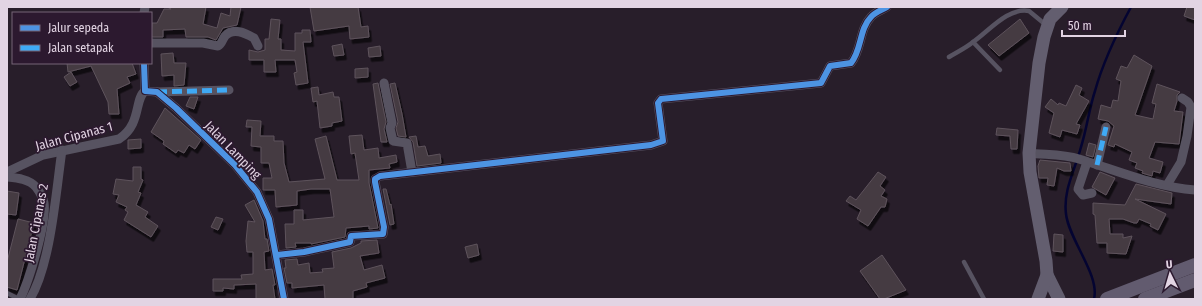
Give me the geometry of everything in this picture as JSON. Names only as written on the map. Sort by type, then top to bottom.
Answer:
[{"type":"main road","points":[[1038,299],[1047,275],[1046,251],[1033,188],[1030,153],[1039,63],[1050,19],[1062,7]]},
{"type":"main road","points":[[1112,297],[1195,265]]},
{"type":"main road","points":[[1047,275],[1059,299]]},
{"type":"main road","points":[[1145,299],[1195,280]]},
{"type":"street","points":[[277,255],[304,252],[350,242],[351,236],[382,234],[384,230],[375,179],[380,176],[616,150],[662,142],[663,138],[658,103],[660,100],[799,84],[821,83],[830,66],[851,63],[859,48],[866,22],[872,15],[887,7]]},
{"type":"street","points":[[152,43],[203,43],[218,46],[227,34],[231,31],[237,31],[254,38],[258,46]]},
{"type":"street","points":[[144,64],[145,91],[229,90]]},
{"type":"street","points":[[384,83],[392,121],[390,128],[393,142],[407,143],[412,172]]},
{"type":"street","name":"Jalan Cipanas 1","points":[[7,172],[43,156],[62,150],[107,142],[125,135],[133,124],[141,96],[145,91]]},
{"type":"street","name":"Jalan Lamping","points":[[157,92],[208,138],[257,192],[269,219],[277,255],[284,299]]},
{"type":"street","points":[[1167,185],[1182,162],[1187,136],[1191,107],[1188,102],[1182,98]]},
{"type":"street","points":[[1097,165],[1106,127]]},
{"type":"street","name":"Jalan Cipanas 2","points":[[30,299],[43,264],[62,150]]},
{"type":"street","points":[[1030,153],[1080,160],[1167,185],[1195,190]]},
{"type":"street","points":[[1080,160],[1078,189],[1082,195],[1092,193]]},
{"type":"street","name":"Jalan Cipanas 2","points":[[7,177],[28,181],[35,186],[44,204],[44,216],[34,262],[19,299]]},
{"type":"lane","points":[[949,57],[973,42],[998,22],[1022,10],[1029,11],[1048,26]]},
{"type":"lane","points":[[973,42],[1000,70]]},
{"type":"lane","points":[[964,262],[984,299]]},
{"type":"lane","points":[[7,293],[19,299]]},
{"type":"building","points":[[167,7],[206,7],[203,24],[217,28],[221,13],[230,16],[231,7],[241,7],[237,25],[223,28],[216,40],[208,37],[186,37],[185,29],[163,30],[163,37],[152,37],[152,23],[157,23],[164,9],[171,9]]},
{"type":"building","points":[[310,7],[358,7],[361,27],[368,26],[369,37],[350,39],[349,26],[314,31]]},
{"type":"building","points":[[1187,7],[1195,7],[1195,20],[1184,16]]},
{"type":"building","points":[[271,19],[280,20],[278,39],[281,39],[281,50],[295,51],[295,33],[302,33],[302,30],[310,30],[311,42],[303,42],[308,83],[296,85],[294,73],[297,72],[295,60],[275,60],[276,72],[264,72],[264,60],[249,60],[249,50],[258,52],[265,50],[265,39],[269,39]]},
{"type":"building","points":[[1020,19],[1029,33],[999,56],[988,45]]},
{"type":"building","points":[[342,44],[344,55],[334,56],[332,46]]},
{"type":"building","points":[[380,46],[381,56],[369,57],[368,48]]},
{"type":"building","points":[[173,53],[174,63],[186,63],[184,85],[174,86],[174,75],[162,76],[161,54]]},
{"type":"building","points":[[1134,55],[1152,66],[1135,115],[1153,119],[1156,104],[1152,103],[1157,84],[1180,92],[1177,95],[1174,111],[1183,112],[1179,144],[1155,142],[1149,158],[1163,162],[1160,173],[1153,171],[1152,176],[1142,173],[1143,171],[1135,168],[1137,163],[1129,160],[1132,152],[1115,144],[1114,147],[1108,145],[1114,126],[1108,121],[1098,119],[1101,105],[1111,108],[1113,100],[1118,101],[1121,81],[1116,79],[1121,66],[1127,68]]},
{"type":"building","points":[[67,64],[132,64],[136,74],[127,77],[130,83],[117,89],[119,114],[109,114],[108,102],[91,66],[68,72]]},
{"type":"building","points":[[368,68],[368,77],[355,78],[355,69]]},
{"type":"building","points":[[71,72],[77,82],[70,86],[64,77]]},
{"type":"building","points":[[378,83],[386,122],[384,129],[387,142],[381,142],[373,84]]},
{"type":"building","points":[[395,83],[406,137],[398,136],[396,128],[398,122],[390,84]]},
{"type":"building","points":[[1076,85],[1082,88],[1079,95],[1089,101],[1076,124],[1080,125],[1077,134],[1062,130],[1060,137],[1049,133],[1054,113],[1045,107],[1051,99],[1058,105],[1059,103],[1066,106]]},
{"type":"building","points":[[318,87],[319,95],[333,92],[334,97],[339,97],[342,121],[332,123],[332,126],[320,128],[317,101],[313,102],[311,88]]},
{"type":"building","points":[[190,97],[198,97],[194,109],[186,106]]},
{"type":"building","points":[[165,108],[201,140],[195,149],[189,145],[184,153],[178,150],[176,153],[163,144],[164,141],[151,132]]},
{"type":"building","points":[[247,120],[261,121],[260,136],[274,136],[274,141],[283,141],[284,163],[289,182],[325,179],[315,139],[326,136],[337,180],[359,180],[355,153],[351,154],[349,136],[362,135],[364,150],[378,148],[379,158],[396,155],[397,162],[389,164],[390,168],[369,170],[369,183],[378,228],[369,229],[369,226],[346,228],[345,237],[311,244],[295,243],[296,247],[286,248],[285,224],[294,224],[294,210],[303,210],[303,220],[334,217],[330,189],[297,191],[297,205],[276,207],[275,190],[263,190],[263,178],[272,178],[269,163],[261,163],[261,147],[251,146],[252,127],[246,127]]},
{"type":"building","points":[[997,128],[1018,130],[1017,149],[1011,149],[1010,136],[996,135]]},
{"type":"building","points":[[416,136],[418,147],[425,146],[428,156],[440,154],[441,163],[417,166],[413,142],[409,137]]},
{"type":"building","points":[[141,139],[141,148],[128,149],[128,140]]},
{"type":"building","points":[[1089,143],[1096,145],[1093,157],[1086,155]]},
{"type":"building","points":[[1040,160],[1070,163],[1071,171],[1064,171],[1057,168],[1054,186],[1047,185],[1048,178],[1039,178],[1038,166]]},
{"type":"building","points":[[133,167],[141,167],[141,179],[143,180],[138,192],[141,193],[136,205],[148,212],[145,217],[158,226],[151,237],[124,220],[128,212],[125,210],[127,207],[116,202],[119,195],[113,194],[116,179],[133,181]]},
{"type":"building","points":[[878,172],[886,177],[880,186],[885,190],[881,196],[887,199],[885,207],[881,207],[868,226],[857,219],[861,210],[846,201],[850,196],[856,200]]},
{"type":"building","points":[[1100,172],[1115,178],[1106,195],[1092,187]]},
{"type":"building","points":[[1136,184],[1172,193],[1171,204],[1135,199],[1166,214],[1158,230],[1150,226],[1151,224],[1139,219],[1137,223],[1134,223],[1123,219],[1109,219],[1110,234],[1123,234],[1123,238],[1132,236],[1126,254],[1107,253],[1107,243],[1097,243],[1093,203],[1125,205]]},
{"type":"building","points":[[383,189],[386,189],[390,205],[391,204],[394,224],[390,225]]},
{"type":"building","points":[[7,191],[19,193],[16,215],[7,214]]},
{"type":"building","points":[[254,200],[263,221],[265,239],[267,239],[269,251],[264,252],[265,270],[272,269],[275,285],[273,285],[275,299],[256,299],[256,284],[234,285],[234,289],[223,288],[223,291],[213,291],[213,279],[242,279],[241,275],[253,274],[253,252],[247,252],[246,241],[248,221],[255,222],[245,205]]},
{"type":"building","points":[[216,217],[223,219],[218,230],[211,227]]},
{"type":"building","points":[[18,219],[34,223],[17,290],[7,287],[7,262]]},
{"type":"building","points":[[1054,234],[1063,235],[1063,252],[1053,251]]},
{"type":"building","points":[[377,240],[379,253],[360,256],[364,270],[382,265],[385,278],[366,283],[367,287],[353,291],[353,299],[325,299],[324,285],[292,288],[292,283],[287,283],[284,268],[286,268],[285,260],[297,259],[298,265],[309,263],[310,273],[323,272],[322,269],[334,268],[332,252],[351,248],[361,243],[361,241]]},
{"type":"building","points":[[477,244],[479,255],[468,258],[465,247]]},
{"type":"building","points":[[882,255],[906,290],[884,299],[880,299],[860,271]]},
{"type":"waterway","points":[[1094,299],[1095,290],[1093,279],[1068,224],[1066,214],[1066,197],[1070,180],[1079,155],[1098,80],[1111,48],[1131,7]]},
{"type":"marked path","points":[[157,92],[229,90]]},
{"type":"marked path","points":[[1097,165],[1106,127]]},
{"type":"cycle path","points":[[277,255],[304,252],[350,242],[351,236],[383,234],[384,227],[375,182],[375,179],[380,176],[651,145],[663,141],[658,103],[661,99],[821,83],[830,66],[851,63],[855,58],[862,33],[867,22],[874,14],[887,7]]},
{"type":"cycle path","points":[[144,64],[145,91],[157,92],[176,108],[235,165],[257,192],[269,219],[284,299]]}]
